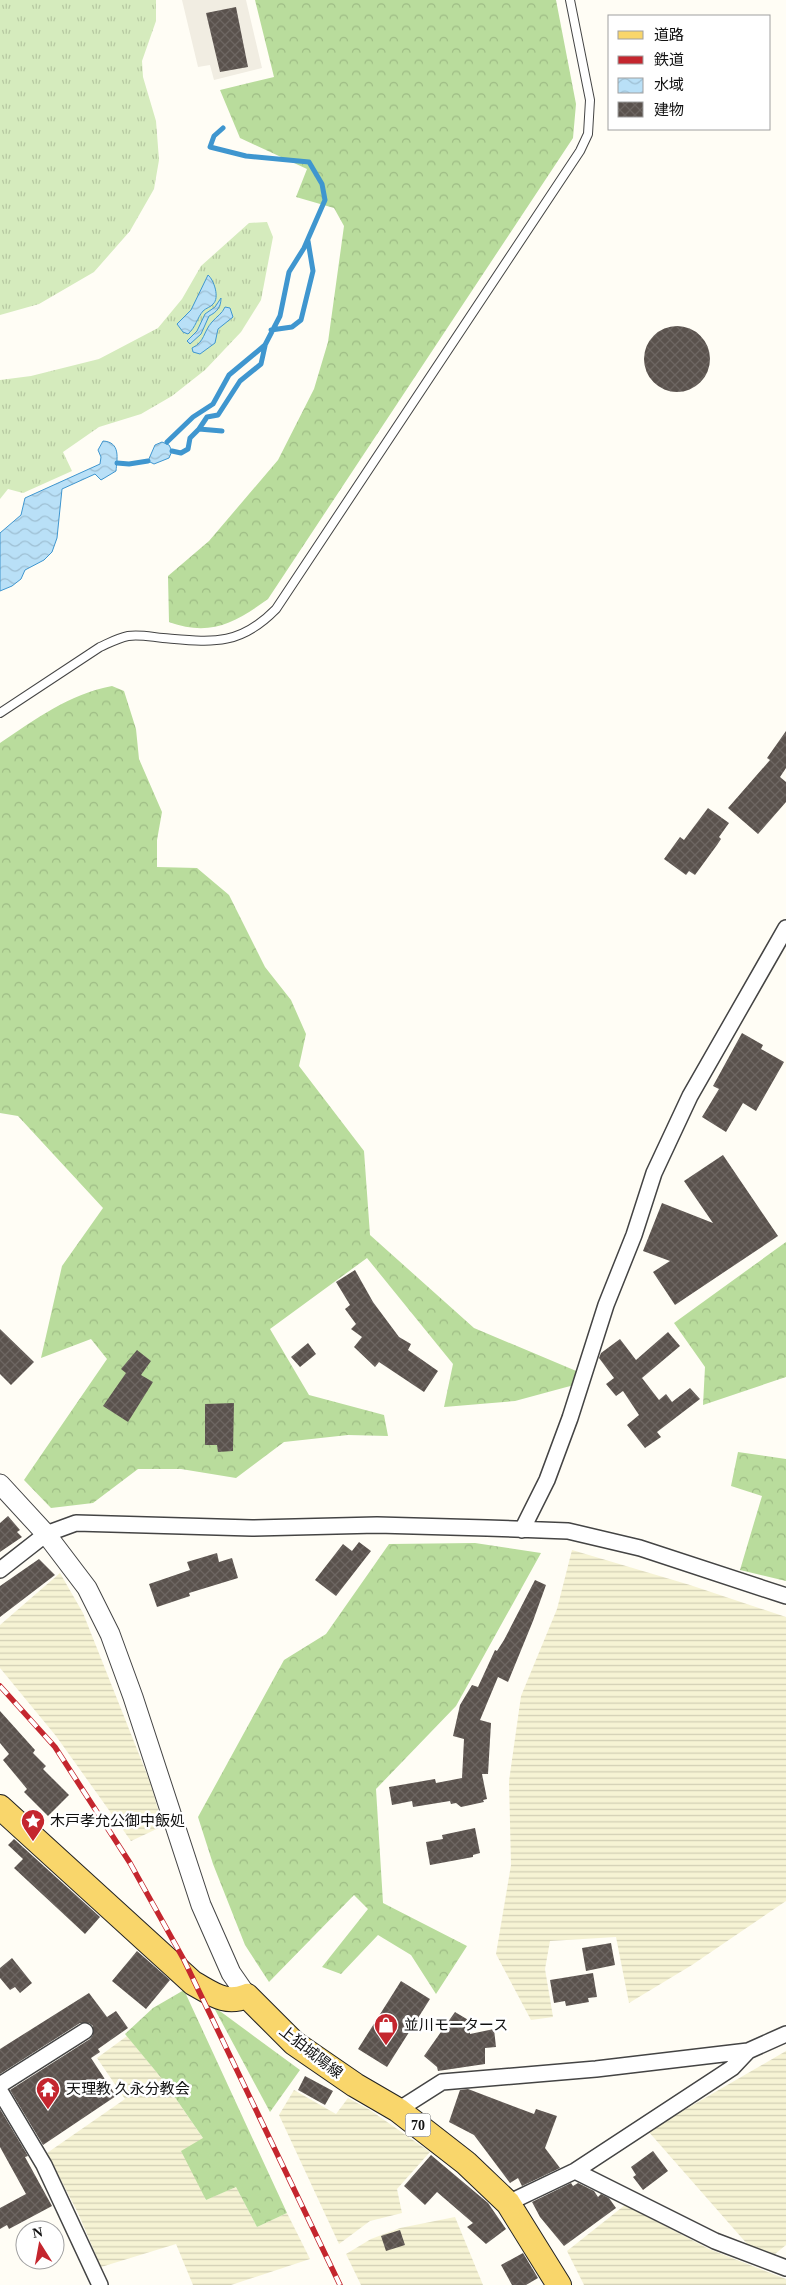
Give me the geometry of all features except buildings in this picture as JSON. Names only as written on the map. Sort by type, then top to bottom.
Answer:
[{"type":"main road","points":[[0,1807],[194,1982],[216,1996],[234,2001],[247,1996]]},
{"type":"main road","name":"上狛城陽線","points":[[247,1996],[294,2043],[356,2086],[398,2110],[466,2163],[508,2204],[559,2285]]},
{"type":"street","points":[[522,1530],[547,1480],[570,1418],[606,1305],[634,1235],[654,1173],[690,1096],[786,928]]},
{"type":"street","points":[[0,1484],[46,1534],[86,1588],[110,1634],[134,1697],[202,1905],[231,1974],[247,1996]]},
{"type":"street","points":[[0,1570],[46,1534],[76,1523],[252,1528],[377,1525],[568,1531],[640,1548],[786,1596]]},
{"type":"street","points":[[0,2085],[85,2031]]},
{"type":"street","points":[[398,2110],[442,2082],[596,2069],[748,2051],[786,2034]]},
{"type":"street","points":[[508,2204],[576,2170],[732,2068],[748,2051]]},
{"type":"street","points":[[0,2091],[44,2165],[100,2285]]},
{"type":"street","points":[[576,2170],[715,2241],[786,2268]]},
{"type":"lane","points":[[0,713],[100,647],[116,640],[136,636],[206,641],[228,638],[250,632],[276,609],[580,151],[588,134],[590,100],[570,0]]},
{"type":"shaded area","points":[[182,0],[246,0],[262,68],[214,80],[210,65],[198,67]]},
{"type":"shaded area","points":[[572,1550],[690,1585],[786,1617],[786,1901],[692,1965],[629,2003],[616,1937],[550,1941],[545,1969],[553,2017],[531,2020],[496,1954],[511,1865],[509,1781],[521,1696],[557,1609]]},
{"type":"shaded area","points":[[60,1573],[83,1613],[150,1782],[163,1826],[131,1841],[56,1736],[0,1668],[0,1625]]},
{"type":"shaded area","points":[[127,2036],[163,2080],[203,2138],[205,2200],[236,2187],[257,2227],[287,2213],[310,2259],[231,2285],[193,2285],[176,2244],[101,2267],[78,2213],[47,2153],[125,2099],[97,2058]]},
{"type":"shaded area","points":[[786,2051],[786,2245],[775,2254],[748,2245],[648,2131]]},
{"type":"shaded area","points":[[294,2090],[336,2114],[348,2098],[370,2110],[430,2152],[397,2189],[402,2213],[370,2221],[339,2244],[279,2115]]},
{"type":"shaded area","points":[[625,2205],[709,2249],[786,2279],[786,2285],[584,2285],[567,2251]]},
{"type":"shaded area","points":[[455,2217],[483,2285],[361,2285],[346,2254],[371,2239],[400,2228]]},
{"type":"green space","points":[[0,0],[156,0],[156,21],[142,61],[143,77],[156,121],[159,160],[154,189],[130,231],[94,272],[39,304],[0,315]]},
{"type":"green space","points":[[255,0],[556,0],[576,104],[573,138],[268,599],[233,621],[210,628],[197,628],[169,622],[168,576],[209,541],[278,460],[314,389],[328,342],[344,226],[334,208],[296,197],[307,169],[240,138],[220,90],[274,77]]},
{"type":"green space","points":[[267,222],[273,237],[261,300],[241,332],[205,370],[172,396],[141,414],[99,427],[63,452],[72,471],[23,493],[8,489],[0,499],[0,380],[31,376],[99,359],[158,328],[182,299],[201,266],[249,223]]},
{"type":"green space","points":[[112,686],[124,691],[136,729],[139,759],[162,812],[157,840],[157,867],[197,868],[229,895],[265,967],[291,1000],[306,1034],[299,1066],[364,1151],[370,1235],[474,1328],[581,1373],[574,1385],[515,1401],[444,1407],[453,1364],[367,1258],[270,1329],[309,1395],[384,1415],[388,1436],[348,1435],[284,1442],[236,1478],[181,1469],[138,1469],[93,1503],[51,1508],[24,1480],[107,1359],[91,1339],[41,1358],[62,1266],[103,1208],[18,1116],[0,1113],[0,743],[67,701]]},
{"type":"green space","points":[[786,1242],[786,1377],[703,1405],[705,1367],[674,1323]]},
{"type":"green space","points":[[738,1452],[786,1459],[786,1581],[740,1570],[762,1496],[731,1486]]},
{"type":"green space","points":[[475,1543],[541,1553],[456,1706],[376,1789],[383,1903],[467,1946],[436,1994],[411,1955],[378,1935],[341,1974],[322,1967],[368,1909],[354,1895],[269,1982],[245,1945],[213,1864],[198,1817],[284,1660],[326,1634],[389,1544]]},
{"type":"green space","points":[[184,1990],[287,2213],[257,2227],[236,2187],[206,2200],[181,2151],[203,2138],[163,2080],[125,2034],[153,2008]]},
{"type":"green space","points":[[213,2006],[300,2070],[270,2112]]},
{"type":"water","points":[[208,275],[215,289],[215,301],[203,311],[188,334],[183,332],[177,324],[191,310]]},
{"type":"water","points":[[221,298],[218,309],[209,316],[201,334],[190,344],[187,341],[197,331],[205,314],[215,307]]},
{"type":"water","points":[[225,307],[230,308],[233,317],[218,329],[215,343],[200,354],[193,352],[192,348],[202,340],[209,326]]},
{"type":"water","points":[[103,441],[113,444],[117,452],[116,471],[101,480],[95,474],[62,489],[57,538],[52,552],[44,560],[25,570],[21,579],[12,586],[0,591],[0,533],[21,515],[25,498],[100,464],[101,457],[98,450]]},
{"type":"water","points":[[162,442],[169,445],[172,451],[169,458],[154,464],[148,461],[155,445]]},
{"type":"waterway","points":[[167,442],[193,417],[213,404],[229,375],[265,345],[280,316],[289,272],[304,248],[325,200],[322,184],[309,162],[246,156],[210,147],[214,136],[223,128]]},
{"type":"waterway","points":[[271,330],[292,327],[301,320],[313,271],[308,241]]},
{"type":"waterway","points":[[199,429],[207,417],[218,415],[240,381],[261,364],[265,346]]},
{"type":"waterway","points":[[172,451],[181,453],[188,449],[190,438],[199,429],[222,431]]},
{"type":"waterway","points":[[117,463],[129,464],[148,461]]},
{"type":"railway","points":[[0,1686],[55,1747],[130,1863],[184,1960],[340,2285]]},
{"type":"place","name":"木戸孝允公御中飯処","points":[[33,1842]]},
{"type":"place","name":"並川モータース","points":[[386,2046]]},
{"type":"place","name":"天理教 久永分教会","points":[[48,2110]]}]
